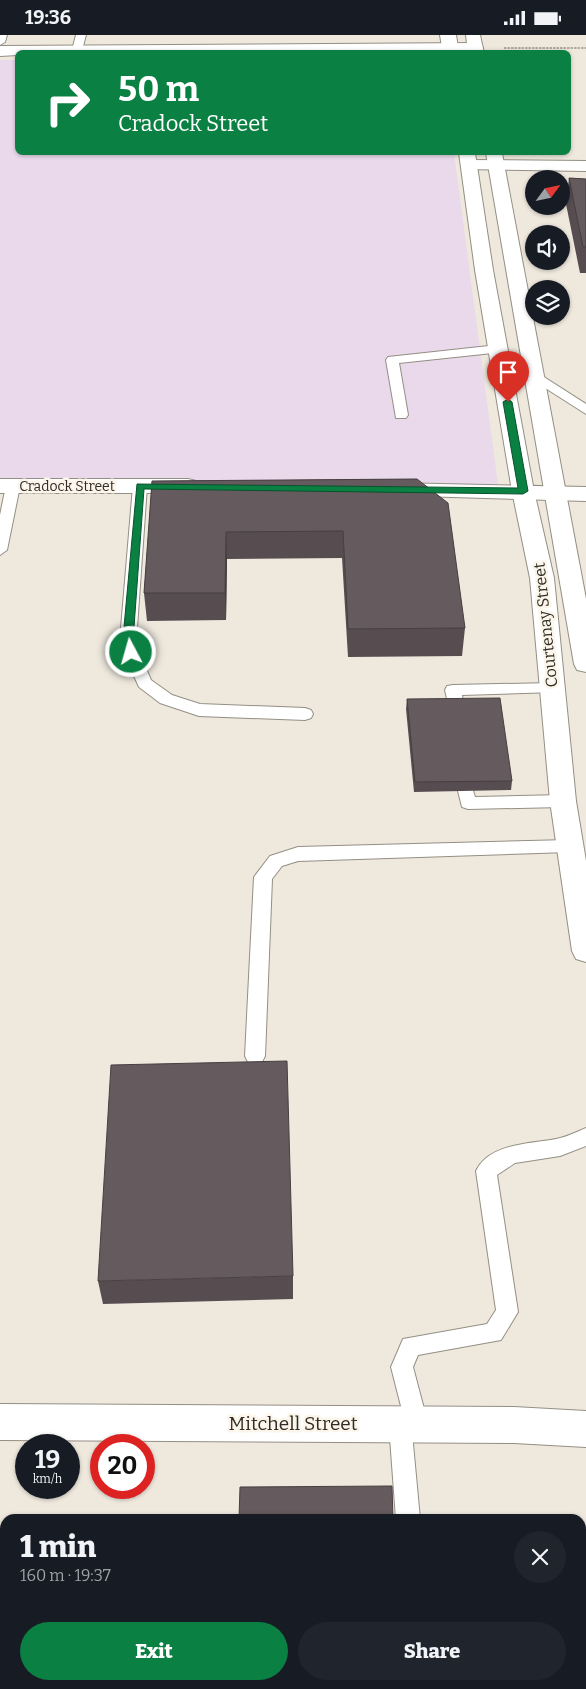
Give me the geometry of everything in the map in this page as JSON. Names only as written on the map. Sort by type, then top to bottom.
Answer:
[{"type":"main road","points":[[139,50],[475,45]]},
{"type":"main road","points":[[0,51],[15,51]]},
{"type":"main road","points":[[468,159],[495,159],[586,166]]},
{"type":"main road","name":"Courtenay Street","points":[[468,159],[523,491],[542,578],[563,801],[586,951]]},
{"type":"main road","name":"Courtenay Street","points":[[495,159],[586,660]]},
{"type":"main road","name":"Cradock Street","points":[[7,486],[211,486]]},
{"type":"main road","points":[[370,489],[586,493]]},
{"type":"main road","name":"Mitchell Street","points":[[0,1422],[514,1425],[586,1429]]},
{"type":"lane","points":[[0,42],[2,35]]},
{"type":"lane","points":[[77,50],[81,35]]},
{"type":"lane","points":[[400,415],[392,360],[498,349]]},
{"type":"lane","points":[[533,374],[586,411]]},
{"type":"lane","points":[[0,550],[7,486]]},
{"type":"lane","points":[[140,486],[129,627],[131,652],[145,683],[166,699],[199,710],[305,715]]},
{"type":"lane","points":[[456,708],[454,690],[551,688]]},
{"type":"lane","points":[[466,791],[468,803],[563,801]]},
{"type":"lane","points":[[255,1056],[263,877],[276,861],[298,854],[570,846]]},
{"type":"lane","points":[[408,1514],[408,1424],[402,1367],[410,1346],[494,1333],[507,1312],[486,1171],[501,1158],[534,1149],[557,1148],[586,1137]]},
{"type":"path","points":[[475,45],[586,48]]},
{"type":"shaded area","points":[[0,60],[15,60],[15,155],[454,155],[498,485],[0,482]]},
{"type":"building","points":[[570,178],[586,179],[586,247],[583,247]]},
{"type":"building","points":[[417,479],[448,503],[465,628],[348,629],[343,531],[226,532],[225,593],[144,593],[152,481]]},
{"type":"building","points":[[500,698],[512,781],[415,782],[407,699]]},
{"type":"building","points":[[287,1061],[293,1276],[98,1281],[111,1065]]},
{"type":"building","points":[[392,1486],[393,1514],[239,1514],[240,1487]]},
{"type":"route","points":[[131,652],[129,627],[140,486],[523,491],[508,402]]}]
